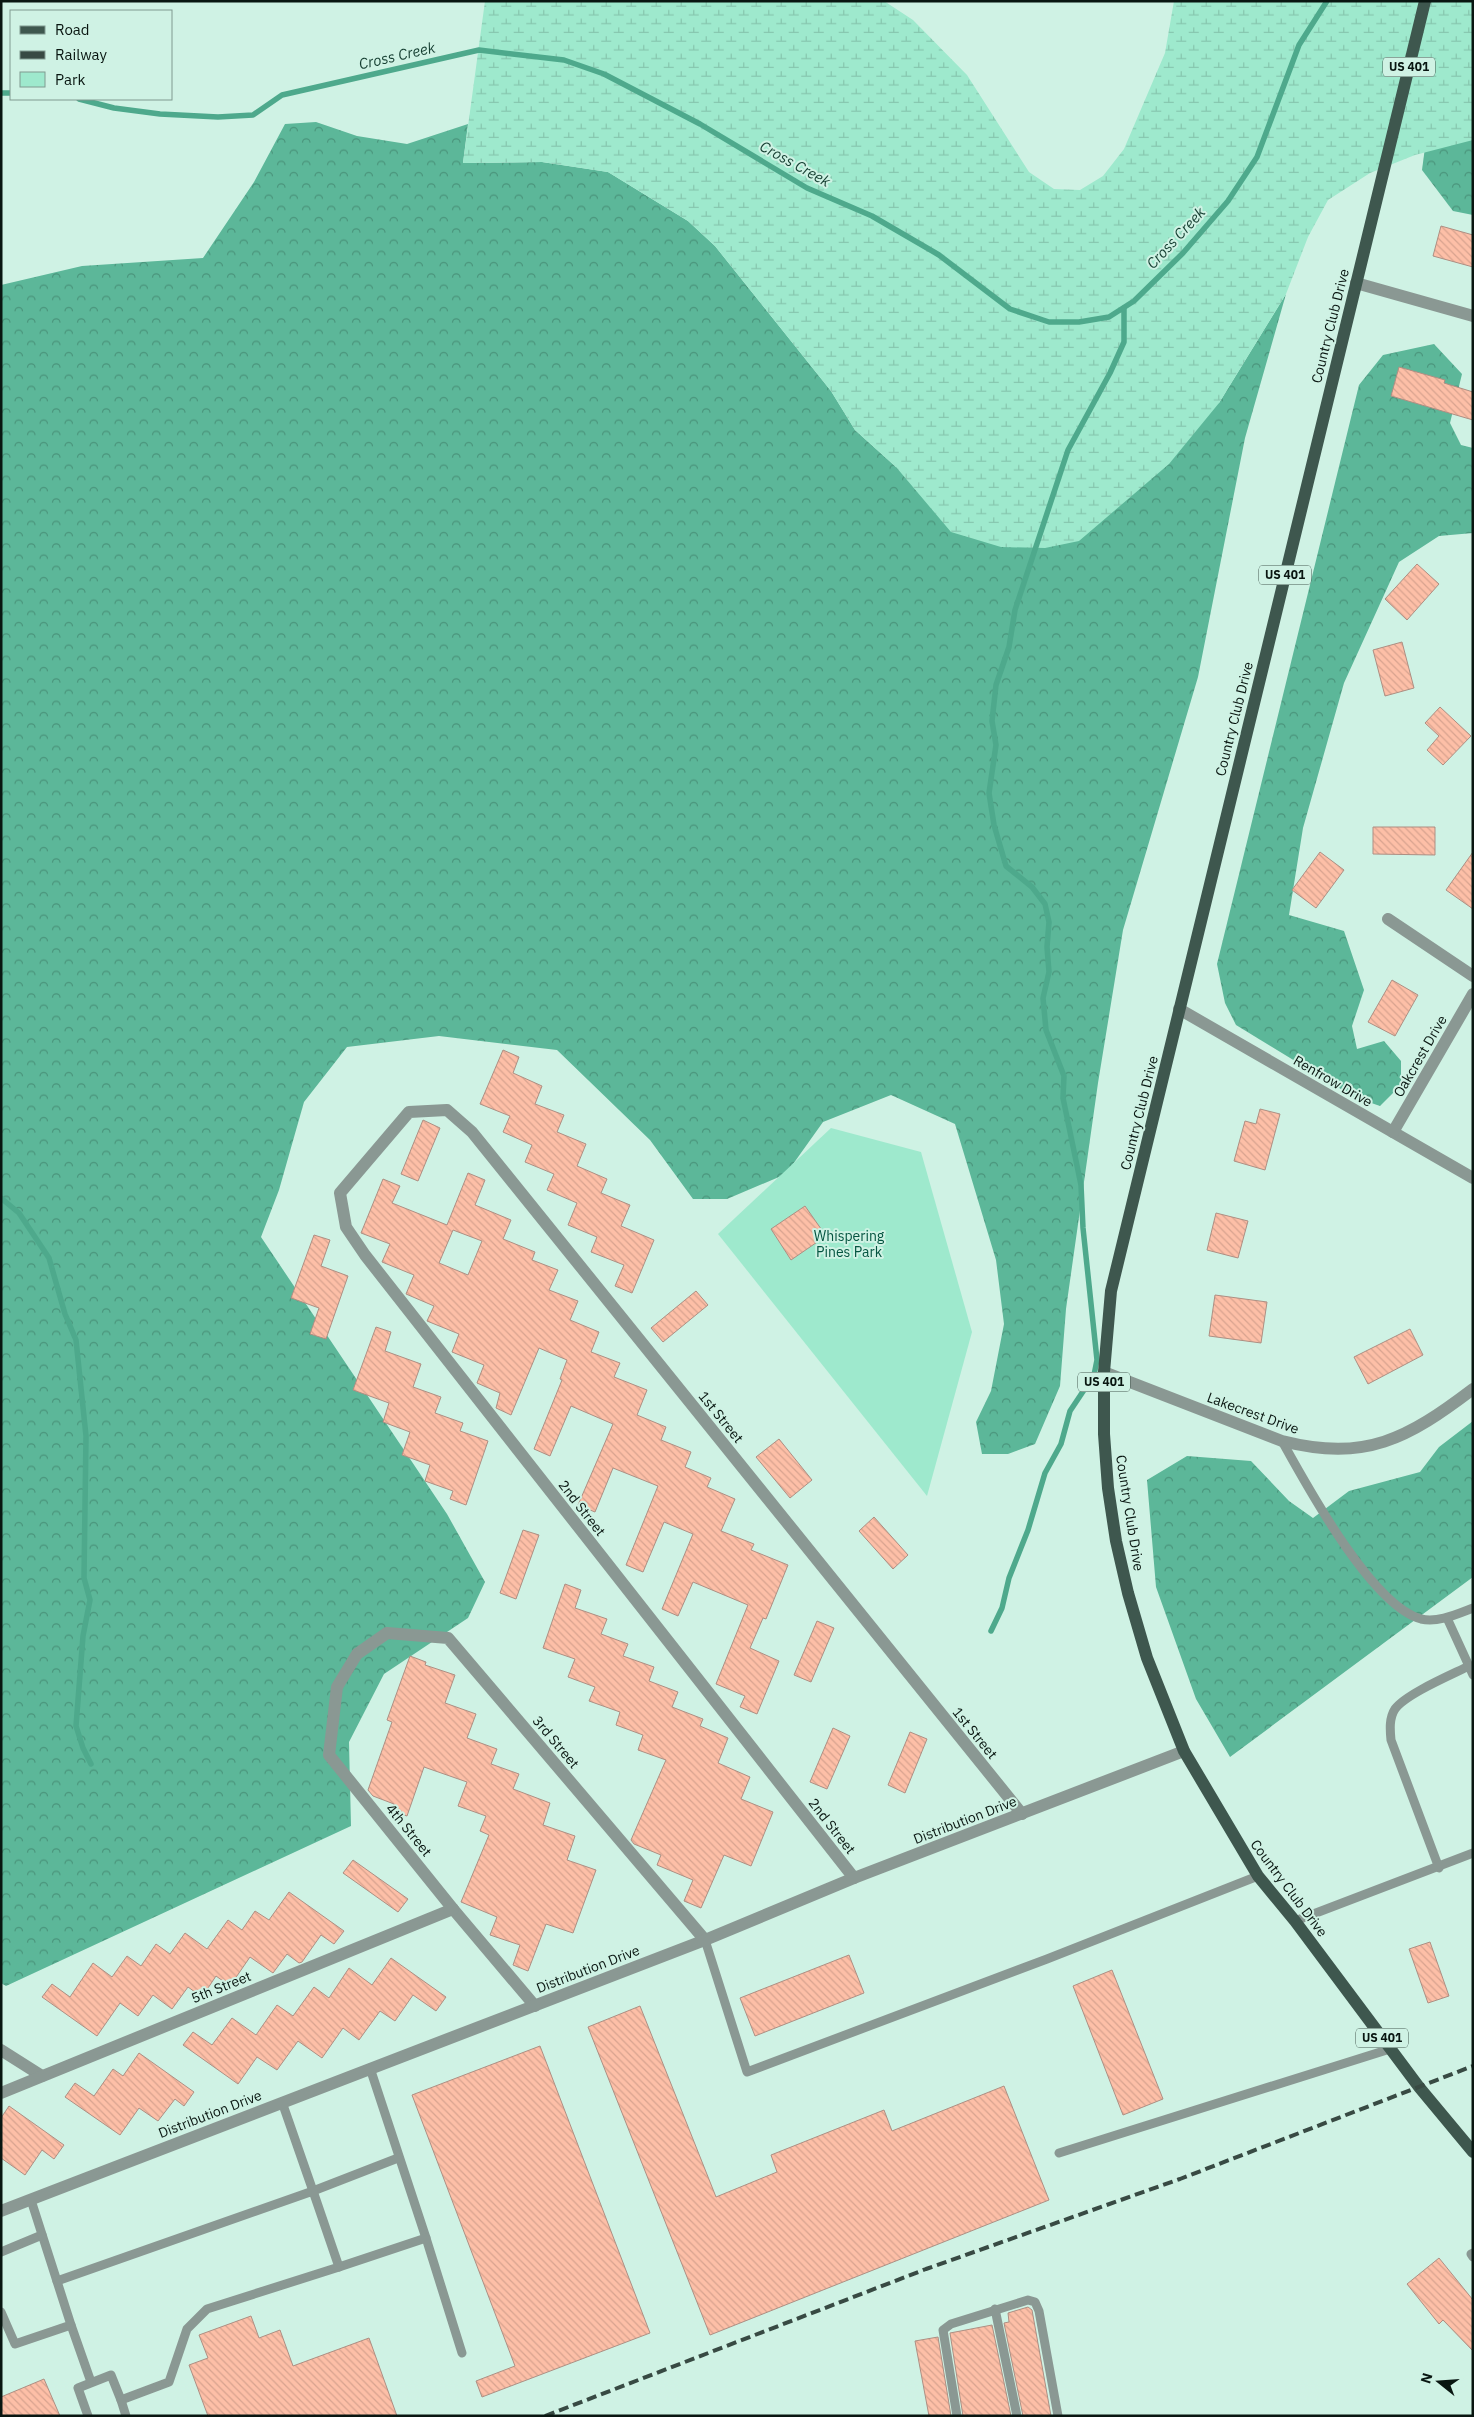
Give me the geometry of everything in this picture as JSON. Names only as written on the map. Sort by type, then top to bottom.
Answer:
[{"type":"main road","name":"Country Club Drive","points":[[1425,1],[1111,1291],[1104,1372],[1104,1434],[1108,1488],[1116,1541],[1128,1593],[1147,1658],[1184,1751],[1258,1876],[1295,1921],[1390,2049],[1473,2152]]},
{"type":"street","points":[[1356,283],[1473,316]]},
{"type":"street","points":[[1388,920],[1473,976]]},
{"type":"street","name":"Oakcrest Drive","points":[[1393,1132],[1473,994]]},
{"type":"street","name":"Renfrow Drive","points":[[1179,1009],[1473,1178]]},
{"type":"street","name":"1st Street","points":[[378,1149],[409,1112],[447,1110],[472,1132],[1022,1814]]},
{"type":"street","name":"2nd Street","points":[[378,1149],[340,1193],[346,1227],[365,1255],[854,1878]]},
{"type":"street","name":"Lakecrest Drive","points":[[1104,1372],[1282,1441],[1308,1448],[1334,1450],[1361,1448],[1387,1442],[1412,1432],[1435,1418],[1473,1389]]},
{"type":"street","name":"3rd Street","points":[[357,1654],[387,1633],[448,1638],[705,1940]]},
{"type":"street","name":"4th Street","points":[[357,1654],[337,1687],[329,1755],[453,1909],[535,2006]]},
{"type":"street","name":"Distribution Drive","points":[[1,2211],[705,1940],[854,1878],[1184,1751]]},
{"type":"street","name":"5th Street","points":[[1,2093],[453,1909]]},
{"type":"street","points":[[1,2050],[42,2076]]},
{"type":"lane","points":[[1282,1441],[1320,1508],[1378,1589],[1401,1611],[1423,1620],[1447,1618],[1473,1608]]},
{"type":"lane","points":[[1447,1618],[1473,1675]]},
{"type":"lane","points":[[1439,1868],[1391,1740],[1390,1724],[1394,1710],[1405,1699],[1469,1666]]},
{"type":"lane","points":[[1295,1921],[1439,1868],[1473,1853]]},
{"type":"lane","points":[[705,1940],[747,2072],[1047,1959],[1258,1876]]},
{"type":"lane","points":[[1059,2153],[1390,2049]]},
{"type":"lane","points":[[370,2068],[462,2353]]},
{"type":"lane","points":[[282,2102],[339,2267]]},
{"type":"lane","points":[[57,2281],[312,2191],[398,2158]]},
{"type":"lane","points":[[31,2200],[91,2382]]},
{"type":"lane","points":[[1,2252],[42,2235]]},
{"type":"lane","points":[[121,2400],[169,2382],[187,2329],[208,2308],[426,2238]]},
{"type":"lane","points":[[1473,2253],[1471,2254],[1473,2257]]},
{"type":"lane","points":[[957,2416],[943,2330],[951,2324],[1028,2300],[1035,2302],[1037,2306],[1058,2416]]},
{"type":"lane","points":[[995,2309],[1017,2416]]},
{"type":"lane","points":[[1,2312],[15,2344],[71,2325]]},
{"type":"lane","points":[[88,2416],[78,2388],[112,2375],[126,2416]]},
{"type":"green space","points":[[485,1],[884,1],[913,20],[967,75],[1029,172],[1054,189],[1080,190],[1103,176],[1124,149],[1165,53],[1174,1],[1473,1],[1473,140],[1415,155],[1370,173],[1328,200],[1308,237],[1286,294],[1219,403],[1169,464],[1079,541],[1045,548],[1001,547],[951,532],[896,467],[855,430],[831,391],[715,246],[688,221],[608,172],[542,162],[463,163]]},
{"type":"green space","points":[[1473,1],[1473,215],[1453,211],[1422,170],[1431,102]]},
{"type":"green space","points":[[316,122],[357,136],[407,144],[468,124],[463,163],[542,162],[608,172],[688,221],[715,246],[831,391],[855,430],[896,467],[1219,403],[1286,294],[1245,438],[1198,677],[1123,930],[1098,1083],[1066,1309],[1060,1386],[1035,1444],[1008,1454],[982,1454],[976,1422],[991,1391],[1004,1324],[996,1260],[955,1124],[891,1095],[823,1122],[786,1174],[727,1199],[693,1199],[650,1140],[557,1050],[439,1036],[347,1047],[304,1102],[279,1190],[261,1237],[447,1514],[485,1582],[468,1618],[384,1674],[349,1742],[351,1826],[6,1986],[1,1983],[1,285],[82,266],[203,258],[254,182],[285,124]]},
{"type":"green space","points":[[1434,344],[1462,374],[1450,423],[1461,445],[1473,448],[1473,533],[1439,536],[1399,562],[1344,683],[1303,828],[1289,915],[1344,931],[1364,990],[1352,1026],[1357,1049],[1384,1041],[1401,1061],[1401,1085],[1380,1106],[1354,1097],[1236,1025],[1225,1003],[1217,964],[1359,385],[1383,355]]},
{"type":"green space","name":"Whispering Pines Park","points":[[831,1128],[921,1152],[972,1332],[927,1496],[718,1234]]},
{"type":"green space","points":[[1473,1421],[1473,1577],[1230,1757],[1196,1699],[1156,1587],[1147,1480],[1187,1456],[1251,1461],[1289,1501],[1313,1518],[1349,1491],[1420,1472],[1439,1447]]},
{"type":"building","points":[[1441,226],[1473,235],[1473,267],[1433,256]]},
{"type":"building","points":[[1399,367],[1445,380],[1444,383],[1473,392],[1473,420],[1391,396]]},
{"type":"building","points":[[1417,564],[1439,584],[1407,620],[1385,599]]},
{"type":"building","points":[[1402,642],[1414,688],[1385,696],[1373,650]]},
{"type":"building","points":[[1440,707],[1471,736],[1443,765],[1427,750],[1439,736],[1425,723]]},
{"type":"building","points":[[1373,827],[1435,827],[1435,855],[1373,854]]},
{"type":"building","points":[[1320,852],[1344,870],[1316,908],[1292,890]]},
{"type":"building","points":[[1473,852],[1473,909],[1446,890]]},
{"type":"building","points":[[1392,980],[1418,995],[1395,1036],[1368,1022]]},
{"type":"building","points":[[503,1050],[519,1057],[513,1073],[542,1086],[535,1104],[564,1115],[557,1132],[586,1144],[577,1166],[607,1179],[601,1193],[630,1205],[621,1226],[654,1240],[632,1293],[615,1286],[624,1265],[591,1252],[597,1237],[568,1225],[577,1203],[547,1190],[554,1174],[525,1162],[532,1145],[503,1132],[510,1116],[480,1104]]},
{"type":"building","points":[[1260,1109],[1280,1114],[1265,1170],[1234,1161],[1245,1121],[1256,1124]]},
{"type":"building","points":[[423,1120],[440,1128],[418,1181],[401,1174]]},
{"type":"building","points":[[468,1173],[485,1180],[475,1205],[511,1220],[503,1239],[535,1252],[532,1260],[558,1270],[549,1290],[578,1301],[570,1320],[599,1332],[591,1352],[620,1363],[614,1377],[647,1390],[637,1415],[666,1427],[661,1440],[691,1452],[685,1467],[711,1478],[707,1487],[735,1499],[721,1531],[754,1544],[751,1550],[788,1565],[766,1619],[763,1618],[750,1648],[779,1661],[757,1714],[740,1707],[745,1696],[716,1684],[748,1605],[693,1582],[678,1616],[662,1609],[693,1534],[664,1522],[643,1572],[626,1565],[658,1486],[613,1468],[595,1512],[578,1505],[613,1424],[571,1406],[550,1456],[534,1449],[562,1380],[560,1379],[567,1360],[539,1348],[511,1415],[496,1408],[500,1393],[477,1383],[484,1365],[452,1352],[459,1334],[427,1321],[434,1306],[406,1294],[414,1275],[382,1262],[390,1244],[361,1233],[383,1179],[400,1186],[392,1203],[447,1225]],"holes":[[[453,1230],[482,1241],[468,1275],[439,1263]]]},
{"type":"building","points":[[805,1206],[826,1236],[791,1260],[771,1229]]},
{"type":"building","points":[[1216,1213],[1248,1221],[1238,1258],[1207,1250]]},
{"type":"building","points":[[314,1235],[330,1240],[321,1266],[348,1276],[326,1339],[310,1334],[319,1308],[291,1298]]},
{"type":"building","points":[[696,1291],[708,1305],[663,1342],[651,1328]]},
{"type":"building","points":[[1215,1295],[1267,1302],[1261,1343],[1209,1336]]},
{"type":"building","points":[[376,1327],[391,1332],[385,1351],[421,1364],[413,1387],[441,1397],[435,1413],[463,1423],[460,1431],[488,1441],[466,1505],[450,1499],[453,1491],[425,1481],[430,1465],[402,1455],[410,1432],[383,1422],[389,1403],[353,1390]]},
{"type":"building","points":[[1410,1329],[1423,1355],[1368,1384],[1354,1357]]},
{"type":"building","points":[[779,1439],[812,1480],[790,1498],[756,1457]]},
{"type":"building","points":[[874,1517],[908,1555],[893,1569],[859,1531]]},
{"type":"building","points":[[523,1530],[539,1535],[516,1599],[500,1593]]},
{"type":"building","points":[[565,1584],[581,1590],[575,1608],[607,1619],[601,1634],[628,1644],[623,1656],[654,1667],[649,1681],[678,1692],[672,1707],[703,1719],[700,1726],[728,1738],[718,1763],[750,1777],[741,1799],[773,1812],[751,1866],[724,1855],[701,1908],[684,1901],[693,1880],[657,1865],[661,1855],[634,1844],[631,1840],[666,1760],[638,1750],[643,1735],[616,1725],[620,1712],[589,1701],[595,1687],[568,1677],[575,1659],[543,1648]]},
{"type":"building","points":[[817,1621],[834,1628],[811,1682],[794,1675]]},
{"type":"building","points":[[410,1656],[426,1662],[425,1665],[455,1675],[445,1703],[476,1714],[467,1738],[497,1749],[491,1764],[519,1774],[513,1789],[550,1803],[543,1825],[575,1836],[567,1860],[596,1870],[573,1933],[546,1924],[528,1971],[513,1965],[520,1945],[490,1935],[497,1917],[461,1902],[489,1835],[480,1831],[486,1816],[458,1806],[467,1782],[424,1767],[407,1816],[391,1811],[394,1804],[373,1796],[368,1790],[392,1722],[387,1720]]},
{"type":"building","points":[[833,1728],[850,1736],[827,1789],[810,1782]]},
{"type":"building","points":[[910,1732],[927,1739],[905,1793],[888,1785]]},
{"type":"building","points":[[353,1860],[408,1899],[398,1912],[343,1873]]},
{"type":"building","points":[[289,1892],[344,1931],[334,1944],[321,1935],[302,1962],[299,1963],[287,1954],[273,1973],[250,1957],[230,1986],[216,1976],[202,1997],[188,1987],[172,2009],[153,1995],[138,2016],[120,2003],[97,2036],[42,1997],[52,1984],[70,1997],[93,1963],[112,1977],[127,1956],[141,1966],[156,1944],[170,1954],[185,1933],[207,1949],[228,1920],[242,1930],[255,1911],[269,1920]]},
{"type":"building","points":[[1430,1942],[1449,1996],[1428,2003],[1409,1949]]},
{"type":"building","points":[[849,1955],[864,1993],[755,2036],[740,1998]]},
{"type":"building","points":[[391,1958],[446,1997],[436,2011],[413,1995],[395,2021],[380,2011],[359,2040],[343,2028],[322,2058],[298,2041],[277,2070],[257,2057],[238,2084],[183,2045],[193,2032],[212,2045],[232,2018],[256,2035],[277,2005],[293,2016],[314,1987],[329,1998],[349,1968],[372,1985]]},
{"type":"building","points":[[1112,1970],[1163,2099],[1123,2115],[1073,1986]]},
{"type":"building","points":[[640,2006],[716,2197],[777,2172],[771,2155],[884,2110],[892,2131],[1004,2086],[1049,2200],[710,2335],[588,2027]]},
{"type":"building","points":[[540,2046],[650,2333],[482,2397],[476,2381],[515,2366],[412,2095]]},
{"type":"building","points":[[139,2053],[194,2092],[184,2106],[175,2099],[158,2121],[139,2108],[120,2135],[65,2097],[75,2083],[94,2096],[113,2069],[123,2076]]},
{"type":"building","points":[[9,2106],[64,2145],[54,2159],[42,2150],[25,2175],[1,2158],[1,2118]]},
{"type":"building","points":[[1439,2258],[1473,2300],[1473,2351],[1443,2320],[1439,2324],[1407,2284]]},
{"type":"building","points":[[1028,2307],[1032,2310],[1051,2416],[1023,2416],[1004,2323],[1009,2322],[1008,2313]]},
{"type":"building","points":[[251,2316],[259,2338],[280,2330],[293,2366],[369,2338],[397,2416],[208,2416],[189,2365],[208,2358],[199,2335]]},
{"type":"building","points":[[992,2325],[1011,2416],[963,2416],[950,2333]]},
{"type":"building","points":[[938,2337],[951,2416],[929,2416],[915,2341]]},
{"type":"building","points":[[44,2379],[60,2416],[1,2416],[1,2397]]},
{"type":"waterway","name":"Cross Creek","points":[[83,100],[114,108],[160,114],[218,117],[253,115],[282,95],[479,50],[564,60],[604,74],[700,124],[807,188],[872,216],[939,255],[1010,309],[1049,322],[1079,322],[1109,317],[1134,301],[1183,253],[1228,201],[1257,157],[1299,45],[1327,1]]},
{"type":"waterway","name":"Cross Creek","points":[[1,93],[10,93]]},
{"type":"waterway","points":[[991,1631],[1002,1608],[1009,1578],[1028,1530],[1045,1473],[1061,1444],[1070,1411],[1094,1375],[1097,1360],[1083,1228],[1081,1185],[1063,1098],[1064,1076],[1046,1030],[1043,998],[1049,972],[1047,947],[1049,922],[1045,904],[1032,887],[1006,866],[994,825],[989,793],[996,745],[992,721],[996,685],[1009,647],[1015,610],[1068,450],[1110,373],[1124,342],[1124,308]]},
{"type":"waterway","points":[[1,1198],[19,1213],[49,1258],[65,1314],[76,1340],[86,1436],[84,1578],[90,1600],[83,1636],[76,1726],[83,1748],[91,1764]]},
{"type":"railway","points":[[545,2416],[926,2269],[1180,2179],[1473,2066]]}]
